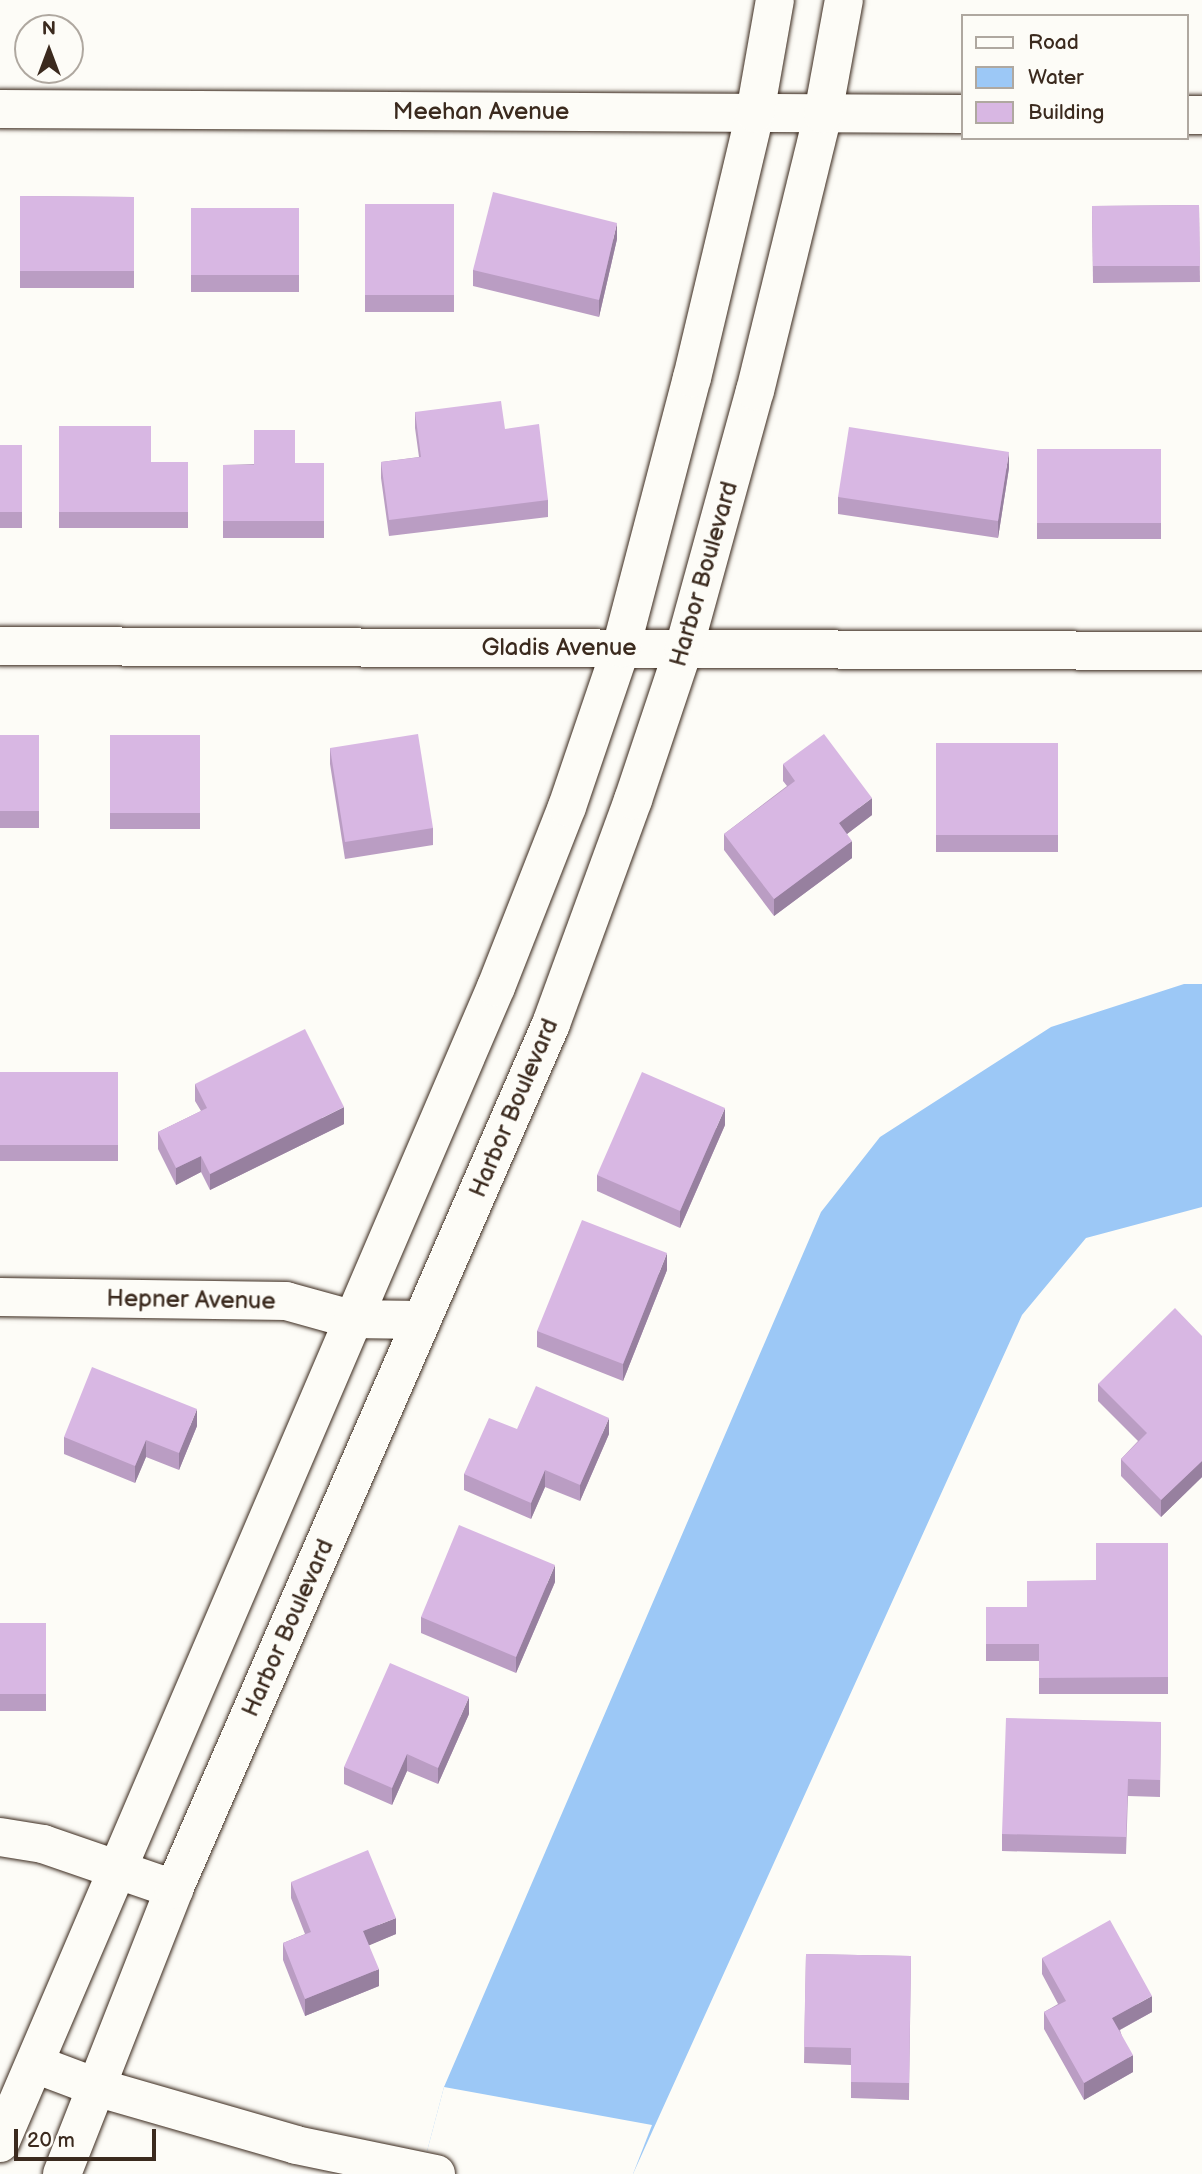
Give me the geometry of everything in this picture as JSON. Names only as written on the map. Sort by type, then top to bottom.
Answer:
[{"type":"street","points":[[0,2143],[114,1869],[501,974],[567,807],[621,648],[692,379],[755,113],[775,0]]},
{"type":"street","name":"Harbor Boulevard","points":[[62,2174],[99,2088],[174,1889],[551,1024],[684,648],[755,391],[822,114],[844,0]]},
{"type":"street","name":"Meehan Avenue","points":[[0,109],[960,114]]},
{"type":"street","name":"Gladis Avenue","points":[[0,646],[1202,651]]},
{"type":"street","name":"Hepner Avenue","points":[[0,1297],[286,1301],[351,1319],[422,1320]]},
{"type":"street","points":[[0,1837],[43,1844],[174,1889]]},
{"type":"street","points":[[35,2064],[99,2088],[296,2145],[429,2173]]},
{"type":"water","points":[[1184,984],[1202,984],[1202,1207],[1086,1238],[1022,1315],[633,2174],[421,2174],[444,2087],[821,1212],[880,1137],[1051,1027]]},
{"type":"pier","points":[[444,2087],[652,2125],[633,2174],[421,2174]]},
{"type":"building","points":[[493,192],[617,223],[599,300],[473,270]]},
{"type":"building","points":[[20,196],[134,197],[134,271],[20,271]]},
{"type":"building","points":[[365,204],[454,204],[454,295],[365,295]]},
{"type":"building","points":[[1199,205],[1200,266],[1093,266],[1092,206]]},
{"type":"building","points":[[191,208],[299,208],[299,275],[191,275]]},
{"type":"building","points":[[501,401],[505,429],[539,424],[548,500],[389,520],[381,462],[421,457],[415,412]]},
{"type":"building","points":[[59,426],[151,426],[151,462],[188,462],[188,512],[59,512]]},
{"type":"building","points":[[849,427],[1009,452],[998,521],[838,497]]},
{"type":"building","points":[[254,430],[295,430],[295,463],[324,463],[324,521],[223,521],[223,465],[254,465]]},
{"type":"building","points":[[0,445],[22,445],[22,512],[0,512]]},
{"type":"building","points":[[1037,449],[1161,449],[1161,523],[1037,523]]},
{"type":"building","points":[[418,734],[433,828],[345,842],[330,748]]},
{"type":"building","points":[[824,734],[872,798],[839,823],[852,841],[774,899],[724,834],[795,781],[783,764]]},
{"type":"building","points":[[0,735],[39,735],[39,811],[0,811]]},
{"type":"building","points":[[110,735],[200,735],[200,813],[110,813]]},
{"type":"building","points":[[936,743],[1058,743],[1058,835],[936,835]]},
{"type":"building","points":[[305,1029],[344,1107],[210,1174],[201,1156],[176,1168],[158,1132],[207,1108],[195,1084]]},
{"type":"building","points":[[0,1072],[118,1072],[118,1145],[0,1145]]},
{"type":"building","points":[[642,1072],[725,1108],[680,1211],[597,1175]]},
{"type":"building","points":[[582,1220],[667,1253],[623,1364],[537,1331]]},
{"type":"building","points":[[1175,1308],[1202,1336],[1202,1461],[1161,1500],[1121,1459],[1147,1433],[1098,1384]]},
{"type":"building","points":[[92,1367],[197,1409],[179,1453],[146,1440],[135,1466],[64,1437]]},
{"type":"building","points":[[536,1386],[609,1418],[580,1485],[545,1470],[531,1503],[464,1474],[489,1418],[517,1429]]},
{"type":"building","points":[[459,1525],[555,1565],[516,1657],[421,1617]]},
{"type":"building","points":[[1096,1543],[1168,1543],[1168,1677],[1039,1678],[1039,1644],[986,1644],[986,1607],[1027,1607],[1027,1581],[1096,1580]]},
{"type":"building","points":[[0,1623],[46,1623],[46,1694],[0,1694]]},
{"type":"building","points":[[390,1663],[469,1697],[438,1768],[407,1754],[392,1788],[344,1767]]},
{"type":"building","points":[[1006,1718],[1161,1722],[1160,1780],[1128,1779],[1126,1837],[1002,1834]]},
{"type":"building","points":[[368,1850],[396,1918],[363,1931],[379,1969],[305,1999],[283,1943],[311,1932],[291,1882]]},
{"type":"building","points":[[1110,1920],[1152,1996],[1112,2018],[1133,2055],[1084,2083],[1044,2012],[1066,2001],[1042,1958]]},
{"type":"building","points":[[806,1954],[911,1956],[909,2083],[851,2082],[851,2048],[804,2047]]}]
